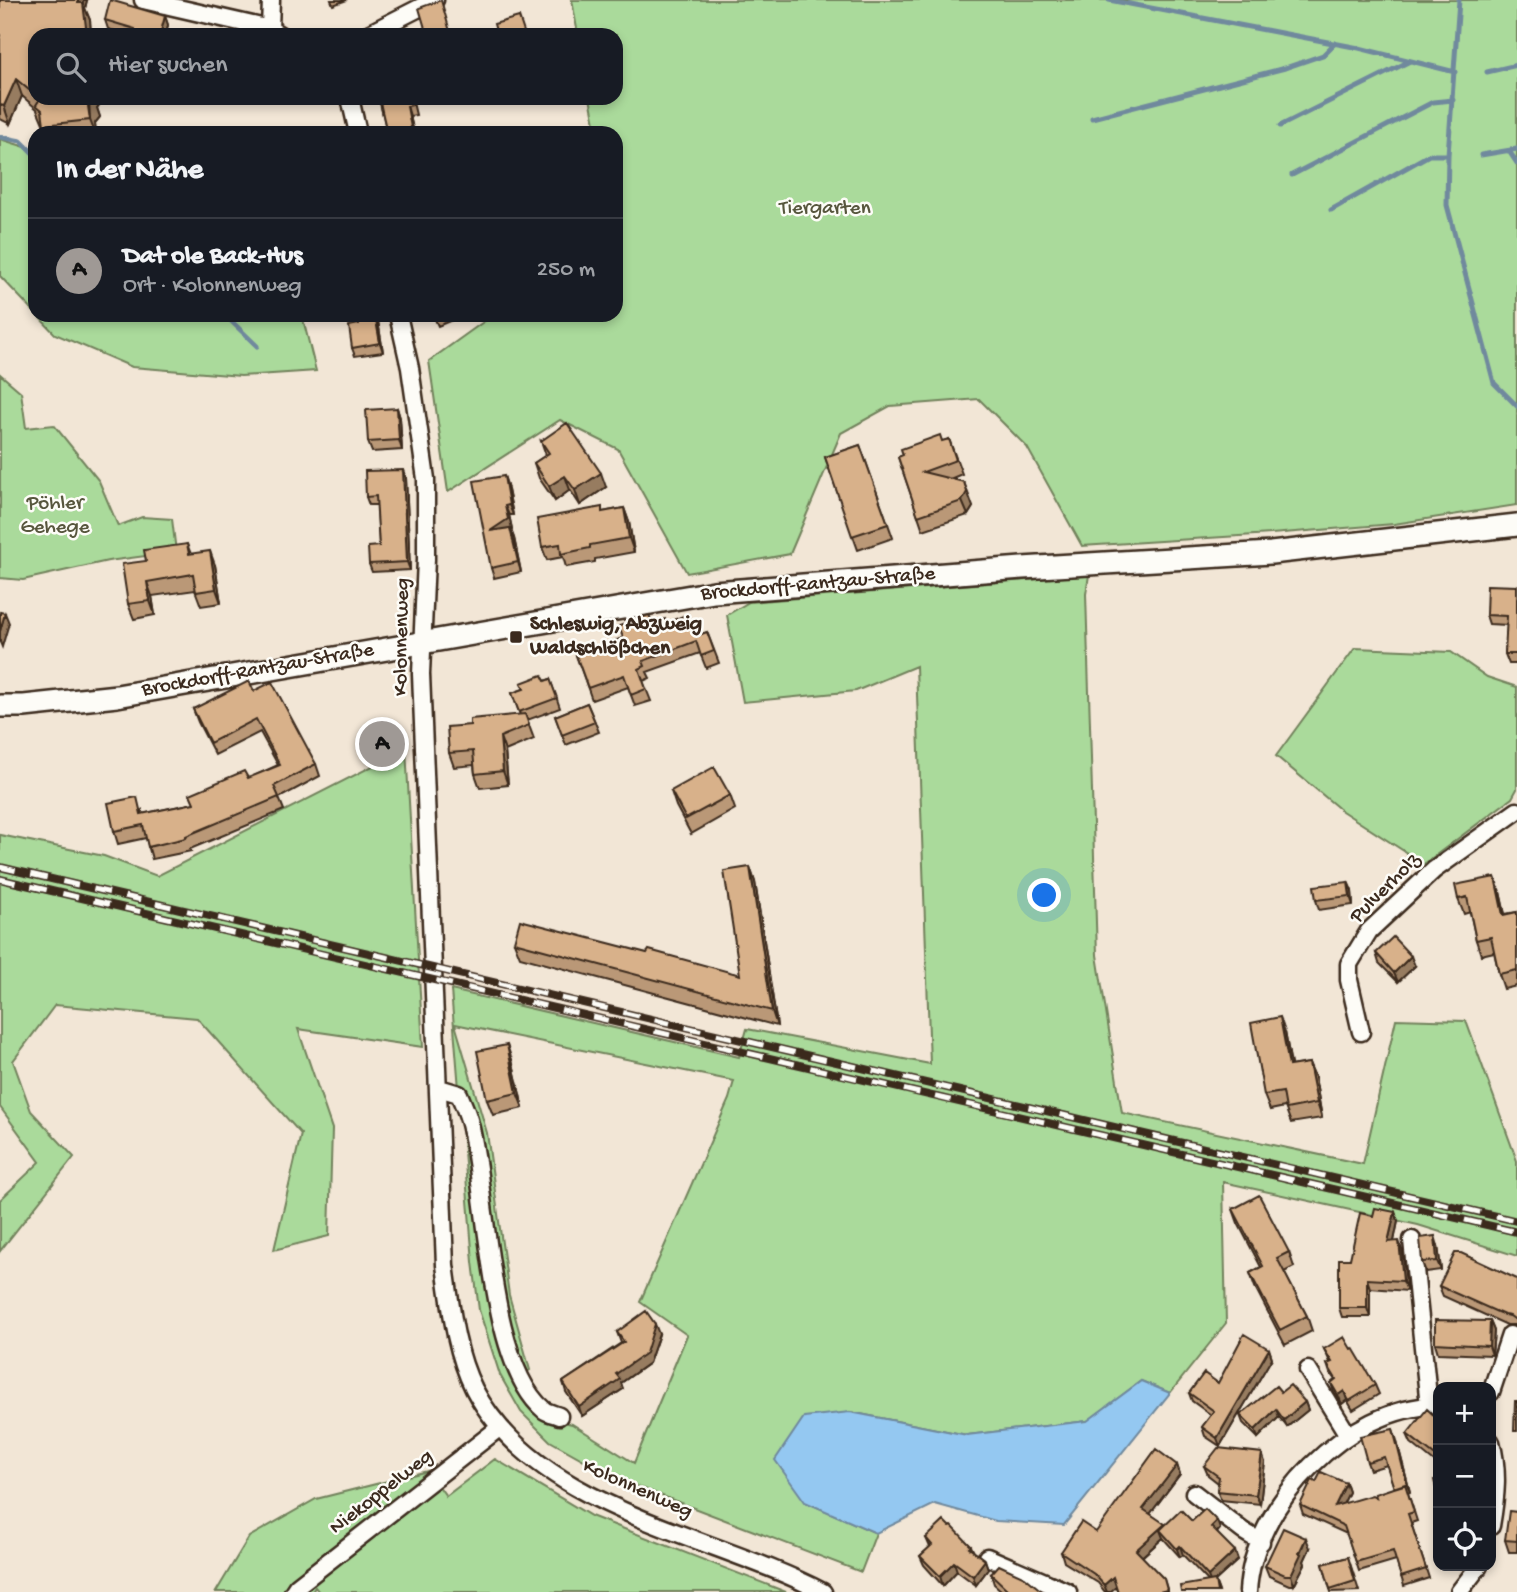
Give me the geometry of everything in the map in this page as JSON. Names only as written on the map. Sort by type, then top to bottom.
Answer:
[{"type":"street","points":[[143,0],[258,28]]},
{"type":"street","points":[[271,0],[274,28]]},
{"type":"street","points":[[380,28],[435,0]]},
{"type":"street","points":[[351,105],[356,126]]},
{"type":"street","name":"Kolonnenweg","points":[[400,322],[410,368],[426,479],[424,642],[421,674],[446,1265],[461,1356],[474,1389],[499,1428],[551,1472],[601,1501],[823,1592]]},
{"type":"street","name":"Brockdorff-Rantzau-Straße","points":[[0,706],[117,696],[714,592],[1022,568],[1271,553],[1517,525]]},
{"type":"street","name":"Pulverholz","points":[[1361,1032],[1349,980],[1349,964],[1370,931],[1434,870],[1517,811]]},
{"type":"street","points":[[439,1088],[460,1094],[470,1124],[497,1299],[516,1366],[533,1398],[545,1412],[559,1416]]},
{"type":"street","points":[[1412,1240],[1433,1398]]},
{"type":"street","points":[[1494,1382],[1510,1335]]},
{"type":"street","points":[[1308,1370],[1348,1435]]},
{"type":"street","points":[[1248,1592],[1249,1575],[1273,1513],[1310,1466],[1348,1435],[1378,1420],[1405,1410],[1433,1406]]},
{"type":"street","name":"Niekoppelweg","points":[[293,1592],[297,1586],[499,1428]]},
{"type":"street","points":[[1492,1445],[1496,1460],[1497,1490],[1494,1508]]},
{"type":"street","points":[[1194,1493],[1261,1542]]},
{"type":"street","points":[[987,1557],[1068,1592]]},
{"type":"street","points":[[1459,1592],[1475,1571]]},
{"type":"green space","name":"Tiergarten","points":[[572,0],[1517,0],[1517,505],[1394,524],[1082,546],[1027,447],[979,399],[890,406],[841,433],[790,554],[687,573],[618,449],[560,420],[448,492],[429,361],[483,322],[623,322],[623,126],[596,126],[591,105],[623,105],[623,28],[577,28]]},
{"type":"green space","points":[[0,139],[28,148],[28,306],[0,276]]},
{"type":"green space","points":[[44,322],[304,322],[316,371],[241,376],[132,367],[55,334]]},
{"type":"green space","name":"Pöhler Gehege","points":[[0,374],[21,392],[26,428],[54,425],[99,481],[118,526],[142,517],[172,519],[176,552],[108,561],[23,580],[0,578]]},
{"type":"green space","points":[[1089,575],[1086,594],[1097,955],[1122,1113],[1363,1164],[1396,1019],[1466,1021],[1517,1161],[1517,1256],[1418,1225],[1223,1182],[1226,1323],[1170,1393],[1141,1381],[1088,1421],[967,1435],[850,1412],[806,1502],[876,1533],[861,1572],[618,1479],[550,1441],[521,1412],[500,1375],[479,1310],[451,990],[739,1057],[747,1029],[930,1064],[916,666],[856,691],[743,702],[727,615],[749,602]],"holes":[[[455,1024],[734,1081],[729,1099],[640,1302],[687,1335],[634,1463],[572,1424],[547,1418],[517,1378],[530,1370],[509,1295],[487,1133]]]},
{"type":"green space","points":[[1355,648],[1451,652],[1487,677],[1517,687],[1517,789],[1512,798],[1424,864],[1342,811],[1276,756]]},
{"type":"green space","points":[[406,749],[423,1047],[298,1029],[332,1129],[329,1236],[274,1250],[301,1134],[197,1018],[55,1005],[13,1061],[31,1111],[74,1157],[0,1251],[0,1200],[40,1162],[0,1107],[0,835],[104,856],[157,876]]},
{"type":"green space","points":[[495,1459],[591,1516],[786,1592],[319,1592],[315,1587],[312,1592],[216,1592],[249,1537],[316,1499],[428,1471],[446,1496]]},
{"type":"water","points":[[1141,1381],[1170,1393],[1064,1525],[996,1521],[935,1504],[876,1533],[805,1502],[775,1460],[804,1417],[850,1412],[967,1435],[1087,1421]]},
{"type":"building","points":[[0,0],[78,0],[78,3],[83,3],[86,28],[28,28],[28,89],[16,79],[4,106],[0,105]]},
{"type":"building","points":[[110,0],[165,16],[162,28],[132,28],[105,20]]},
{"type":"building","points":[[441,0],[449,28],[425,28],[419,8]]},
{"type":"building","points":[[519,17],[523,28],[495,28],[494,24]]},
{"type":"building","points":[[36,105],[89,105],[90,120],[44,125],[42,110]]},
{"type":"building","points":[[381,105],[413,105],[407,106],[411,126],[385,126]]},
{"type":"building","points":[[376,322],[380,343],[352,348],[349,326]]},
{"type":"building","points":[[397,408],[399,440],[368,442],[366,410]]},
{"type":"building","points":[[567,423],[601,473],[575,490],[565,476],[549,486],[534,463],[549,453],[541,441]]},
{"type":"building","points":[[940,435],[942,441],[949,439],[956,460],[923,472],[964,482],[967,492],[962,501],[918,516],[898,457],[903,455],[901,449]]},
{"type":"building","points":[[860,445],[888,524],[852,536],[825,457]]},
{"type":"building","points":[[403,470],[407,562],[369,564],[368,547],[379,546],[376,496],[366,497],[365,471]]},
{"type":"building","points":[[504,476],[509,505],[505,506],[508,519],[490,531],[510,528],[518,562],[491,568],[474,481]]},
{"type":"building","points":[[602,507],[602,512],[624,508],[629,538],[590,545],[590,548],[561,554],[560,544],[542,547],[537,519]]},
{"type":"building","points":[[187,544],[189,554],[210,551],[216,589],[196,592],[193,574],[147,582],[150,601],[128,604],[122,564],[146,561],[144,550]]},
{"type":"building","points":[[1487,585],[1517,586],[1517,654],[1505,654],[1507,616],[1486,615]]},
{"type":"building","points":[[0,612],[5,613],[0,631]]},
{"type":"building","points":[[688,614],[696,636],[707,632],[714,651],[701,656],[696,641],[643,661],[645,666],[639,669],[646,689],[631,695],[624,675],[588,688],[576,655],[623,638],[619,626],[649,615],[653,623],[665,619],[666,623]]},
{"type":"building","points":[[542,675],[545,681],[550,679],[557,698],[519,712],[512,693],[524,689],[521,683]]},
{"type":"building","points":[[249,681],[254,691],[272,682],[316,764],[274,786],[279,797],[186,838],[148,847],[143,825],[114,831],[108,803],[137,797],[141,814],[194,803],[190,794],[244,771],[248,778],[280,765],[256,719],[210,743],[193,709]]},
{"type":"building","points":[[587,703],[595,722],[562,735],[555,716]]},
{"type":"building","points":[[525,714],[529,725],[500,737],[503,771],[475,774],[473,751],[449,753],[447,727],[470,725],[470,719]]},
{"type":"building","points":[[382,728],[392,738],[379,751],[369,741]]},
{"type":"building","points":[[714,767],[730,795],[686,819],[671,791]]},
{"type":"building","points":[[750,867],[772,1011],[514,942],[520,920],[647,953],[649,950],[740,975],[724,871]]},
{"type":"building","points":[[1495,877],[1503,915],[1517,912],[1517,970],[1499,974],[1491,937],[1476,940],[1467,897],[1458,899],[1455,885]]},
{"type":"building","points":[[1348,882],[1350,896],[1316,900],[1314,886]]},
{"type":"building","points":[[1393,937],[1411,956],[1394,973],[1376,953]]},
{"type":"building","points":[[1280,1017],[1289,1066],[1309,1063],[1317,1103],[1286,1109],[1283,1092],[1264,1095],[1251,1023]]},
{"type":"building","points":[[507,1045],[517,1093],[487,1100],[477,1051]]},
{"type":"building","points":[[1259,1195],[1289,1252],[1277,1258],[1307,1316],[1280,1330],[1250,1273],[1263,1266],[1233,1209]]},
{"type":"building","points":[[1375,1208],[1395,1212],[1388,1242],[1399,1241],[1403,1281],[1367,1279],[1367,1308],[1339,1308],[1339,1259],[1350,1259],[1360,1213],[1373,1216]]},
{"type":"building","points":[[1435,1236],[1437,1261],[1422,1262],[1420,1238]]},
{"type":"building","points":[[1455,1253],[1461,1253],[1517,1279],[1517,1321],[1439,1286]]},
{"type":"building","points":[[646,1311],[655,1324],[646,1353],[616,1374],[620,1379],[579,1407],[563,1382],[624,1342],[617,1332]]},
{"type":"building","points":[[1435,1320],[1490,1321],[1489,1346],[1435,1343]]},
{"type":"building","points":[[1244,1334],[1269,1349],[1217,1438],[1202,1427],[1214,1411],[1189,1393],[1204,1373],[1218,1383]]},
{"type":"building","points":[[1344,1337],[1375,1385],[1349,1401],[1344,1391],[1338,1395],[1331,1383],[1336,1379],[1327,1364],[1332,1362],[1324,1349]]},
{"type":"building","points":[[1290,1385],[1305,1402],[1284,1420],[1276,1409],[1255,1430],[1240,1415],[1276,1386],[1281,1392]]},
{"type":"building","points":[[1517,1401],[1517,1431],[1514,1431]]},
{"type":"building","points":[[1427,1409],[1433,1414],[1433,1454],[1407,1434]]},
{"type":"building","points":[[1393,1429],[1407,1484],[1394,1488],[1384,1457],[1367,1462],[1360,1436]]},
{"type":"building","points":[[1218,1448],[1262,1453],[1256,1495],[1217,1491],[1219,1477],[1204,1466]]},
{"type":"building","points":[[1156,1449],[1177,1465],[1143,1509],[1165,1524],[1136,1550],[1164,1579],[1167,1590],[1118,1592],[1113,1577],[1104,1585],[1094,1574],[1061,1552],[1081,1522],[1096,1532]]},
{"type":"building","points":[[1321,1472],[1346,1483],[1335,1506],[1372,1495],[1376,1497],[1375,1494],[1405,1484],[1414,1512],[1408,1514],[1426,1569],[1401,1577],[1393,1551],[1356,1562],[1344,1526],[1300,1505],[1312,1480],[1316,1482]]},
{"type":"building","points":[[1205,1509],[1217,1521],[1211,1527],[1235,1551],[1208,1576],[1180,1546],[1177,1549],[1160,1530],[1181,1510],[1192,1521]]},
{"type":"building","points":[[1509,1511],[1517,1512],[1517,1541],[1505,1540]]},
{"type":"building","points":[[944,1521],[971,1546],[969,1548],[985,1560],[973,1576],[954,1562],[940,1576],[920,1556],[932,1545],[926,1538]]},
{"type":"building","points":[[1283,1528],[1306,1538],[1291,1575],[1265,1566]]},
{"type":"building","points":[[1348,1557],[1355,1581],[1330,1589],[1323,1564]]},
{"type":"building","points":[[999,1565],[1025,1577],[1043,1592],[1006,1592],[1008,1590],[991,1574]]},
{"type":"building","points":[[1215,1580],[1217,1592],[1181,1592],[1180,1586]]},
{"type":"waterway","points":[[1109,0],[1359,48],[1455,72]]},
{"type":"waterway","points":[[1459,0],[1447,205],[1494,383],[1517,406]]},
{"type":"waterway","points":[[1092,118],[1285,68],[1323,55],[1335,43]]},
{"type":"waterway","points":[[1280,126],[1410,61]]},
{"type":"waterway","points":[[1487,72],[1517,65]]},
{"type":"waterway","points":[[1292,175],[1433,102],[1453,100]]},
{"type":"waterway","points":[[0,137],[21,141],[28,148]]},
{"type":"waterway","points":[[1481,155],[1517,149]]},
{"type":"waterway","points":[[1509,151],[1517,163]]},
{"type":"waterway","points":[[1331,210],[1429,155],[1448,155]]},
{"type":"waterway","points":[[232,322],[257,346]]},
{"type":"railway","points":[[0,867],[1517,1221]]},
{"type":"railway","points":[[0,879],[1517,1232]]},
{"type":"place","name":"Schleswig, Abzweig Waldschlößchen","points":[[516,637]]},
{"type":"place","name":"Dat ole Back-Hus","points":[[382,744]]}]
